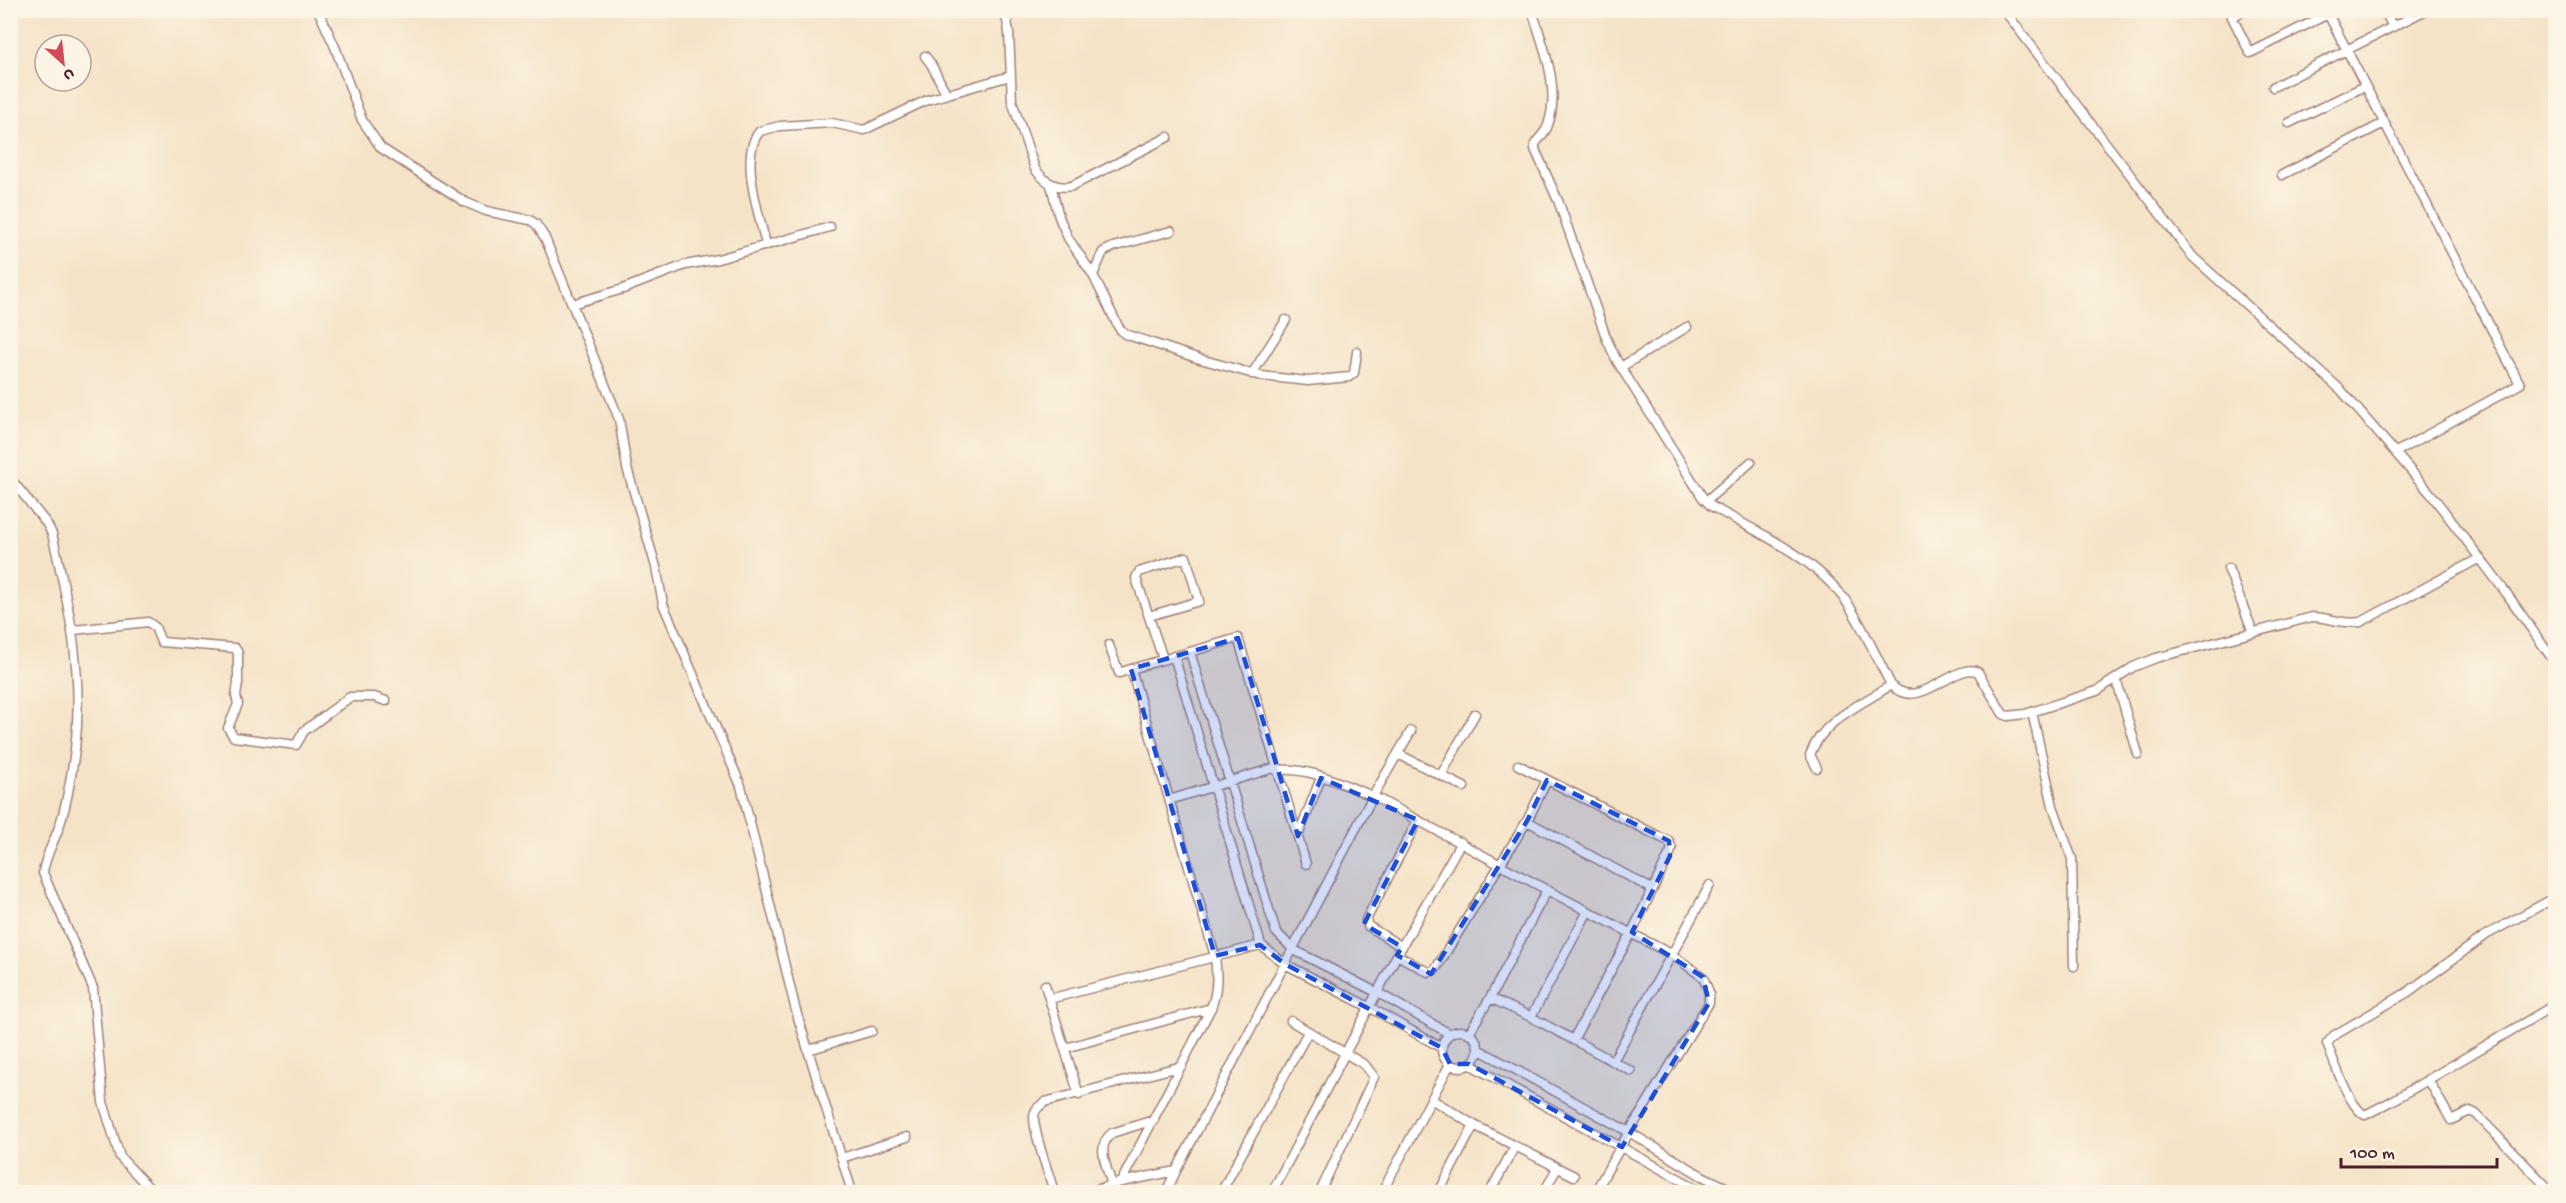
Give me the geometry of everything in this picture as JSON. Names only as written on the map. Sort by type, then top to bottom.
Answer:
[{"type":"street","points":[[318,10],[335,46],[362,120],[381,148],[465,202],[486,211],[522,218],[536,224],[545,238],[620,419],[627,468],[656,567],[663,604],[741,786],[761,862],[779,947],[852,1192]]},
{"type":"street","points":[[1005,10],[1009,32],[1012,101],[1035,169],[1051,184],[1063,188],[1072,186],[1168,137]]},
{"type":"street","points":[[1533,10],[1549,66],[1552,91],[1548,128],[1535,144],[1535,149],[1559,203],[1607,340],[1621,367],[1706,501],[1798,557],[1832,585],[1848,604],[1891,685],[1898,692],[1908,695],[1937,686],[1973,669],[1978,672],[2003,714],[2008,716],[2032,712],[2097,691],[2133,667],[2156,658],[2312,618],[2322,617],[2344,623],[2361,622],[2480,558]]},
{"type":"street","points":[[2004,10],[2193,257],[2342,390],[2480,558],[2556,664]]},
{"type":"street","points":[[2245,10],[2232,17],[2250,53],[2327,12],[2520,384],[2396,453]]},
{"type":"street","points":[[2384,10],[2392,27]]},
{"type":"street","points":[[2273,87],[2426,10]]},
{"type":"street","points":[[925,56],[946,93]]},
{"type":"street","points":[[766,245],[750,165],[752,146],[760,131],[780,126],[832,123],[864,130],[904,109],[946,93],[964,91],[1010,76]]},
{"type":"street","points":[[2289,123],[2365,86]]},
{"type":"street","points":[[2282,175],[2384,123]]},
{"type":"street","points":[[1051,184],[1059,217],[1068,238],[1093,275],[1119,328],[1125,334],[1252,374],[1308,381],[1346,378],[1354,373],[1357,352]]},
{"type":"street","points":[[572,304],[623,289],[685,265],[718,259],[830,226]]},
{"type":"street","points":[[1093,275],[1103,252],[1113,247],[1171,231]]},
{"type":"street","points":[[1252,374],[1286,320]]},
{"type":"street","points":[[1621,367],[1687,327]]},
{"type":"street","points":[[1706,501],[1751,462]]},
{"type":"street","points":[[10,478],[47,524],[52,534],[74,630],[77,698],[75,748],[61,821],[43,873],[93,988],[103,1102],[120,1157],[153,1192]]},
{"type":"street","points":[[1149,616],[1199,601],[1186,557],[1139,572],[1137,578],[1149,616],[1163,659]]},
{"type":"street","points":[[2228,568],[2253,632]]},
{"type":"street","points":[[74,630],[148,622],[155,627],[161,642],[235,648],[238,653],[236,696],[238,704],[228,728],[234,737],[295,745],[304,731],[350,697],[375,697],[386,701]]},
{"type":"street","points":[[1109,645],[1119,673],[1238,638],[1306,864]]},
{"type":"street","points":[[1190,652],[1276,932],[1294,950],[1378,993],[1450,1034]]},
{"type":"street","points":[[1174,656],[1261,945],[1285,964],[1442,1048]]},
{"type":"street","points":[[1117,1184],[1154,1120],[1217,993],[1215,956],[1131,669]]},
{"type":"street","points":[[2116,679],[2138,754]]},
{"type":"street","points":[[1817,768],[1810,755],[1813,746],[1825,730],[1839,716],[1891,685]]},
{"type":"street","points":[[2032,712],[2053,806],[2072,859],[2074,966]]},
{"type":"street","points":[[1441,775],[1475,714]]},
{"type":"street","points":[[1166,1192],[1373,796],[1411,731]]},
{"type":"street","points":[[1398,754],[1464,787]]},
{"type":"street","points":[[1518,765],[1669,842],[1672,849],[1632,932],[1573,1040]]},
{"type":"street","points":[[1169,800],[1277,767]]},
{"type":"street","points":[[1277,767],[1278,770],[1293,768],[1307,771],[1373,796],[1547,890],[1632,932],[1671,954],[1703,977],[1709,992],[1709,1003],[1629,1132],[1595,1192]]},
{"type":"street","points":[[1298,836],[1321,778]]},
{"type":"street","points":[[1418,820],[1366,920],[1368,926],[1428,972],[1435,970],[1527,821],[1547,780]]},
{"type":"street","points":[[1527,821],[1652,889]]},
{"type":"street","points":[[1272,1192],[1400,951],[1461,842]]},
{"type":"street","points":[[1613,1061],[1710,885]]},
{"type":"street","points":[[1469,1033],[1547,890]]},
{"type":"street","points":[[2556,897],[2486,935],[2408,992],[2328,1041],[2341,1077],[2360,1113],[2365,1115],[2556,1004]]},
{"type":"street","points":[[1531,1017],[1588,911]]},
{"type":"street","points":[[1049,999],[1261,945]]},
{"type":"street","points":[[1045,985],[1079,1095]]},
{"type":"street","points":[[1490,998],[1531,1017],[1631,1071]]},
{"type":"street","points":[[1065,1048],[1211,1008]]},
{"type":"street","points":[[1291,1021],[1365,1065],[1374,1077],[1320,1192]]},
{"type":"street","points":[[808,1050],[872,1031]]},
{"type":"street","points":[[1459,1031],[1469,1033],[1474,1038],[1478,1049],[1469,1064],[1461,1067],[1450,1064],[1442,1054],[1443,1041],[1450,1034],[1459,1031]]},
{"type":"street","points":[[1221,1192],[1308,1032]]},
{"type":"street","points":[[1478,1049],[1629,1132],[1702,1176],[1736,1192]]},
{"type":"street","points":[[1382,1192],[1450,1064]]},
{"type":"street","points":[[1469,1064],[1703,1192]]},
{"type":"street","points":[[1054,1192],[1034,1116],[1038,1108],[1045,1102],[1079,1095],[1182,1066]]},
{"type":"street","points":[[2428,1079],[2451,1120],[2465,1112],[2470,1111],[2476,1114],[2552,1192]]},
{"type":"street","points":[[1431,1099],[1474,1125],[1574,1176]]},
{"type":"street","points":[[1117,1184],[1102,1150],[1106,1137],[1112,1132],[1154,1120]]},
{"type":"street","points":[[1438,1192],[1474,1125]]},
{"type":"street","points":[[842,1158],[907,1137]]},
{"type":"street","points":[[1490,1192],[1515,1146]]},
{"type":"street","points":[[1544,1192],[1557,1168]]},
{"type":"street","points":[[1089,1192],[1176,1171]]},
{"type":"highlighted area","points":[[1238,638],[1298,836],[1321,778],[1418,820],[1364,924],[1402,947],[1397,955],[1431,974],[1527,821],[1547,780],[1669,841],[1670,856],[1632,932],[1703,977],[1709,1003],[1622,1147],[1469,1064],[1450,1064],[1442,1048],[1285,964],[1260,945],[1215,956],[1131,669]]}]
